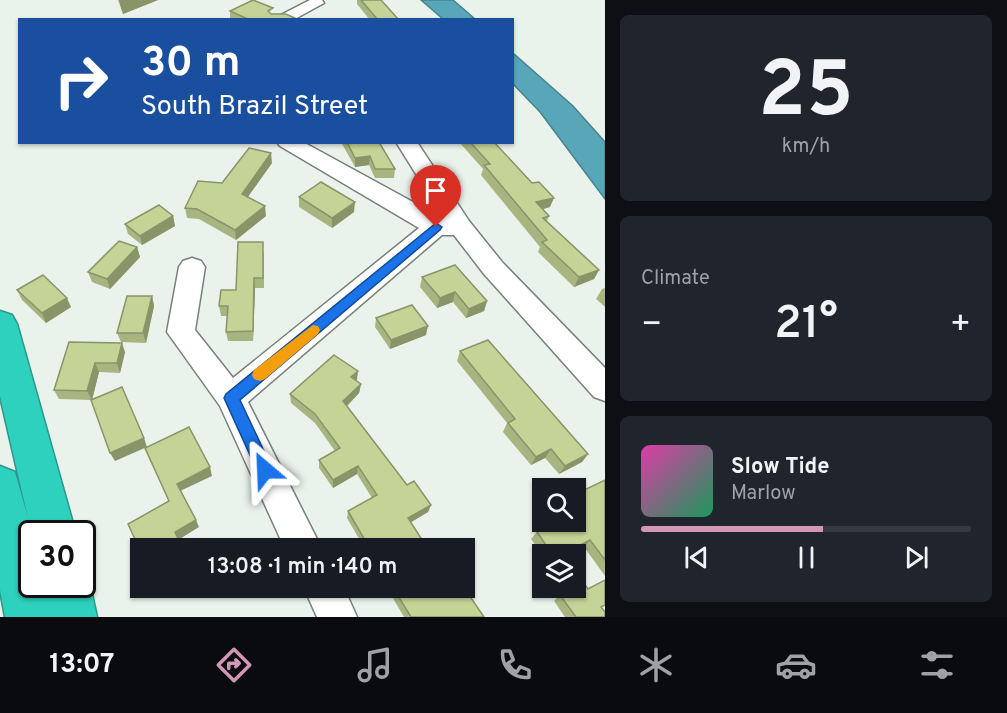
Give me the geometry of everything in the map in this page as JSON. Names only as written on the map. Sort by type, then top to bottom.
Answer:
[{"type":"highway","points":[[0,324],[50,520]]},
{"type":"highway","points":[[0,486],[29,617]]},
{"type":"highway","points":[[69,598],[72,617]]},
{"type":"street","points":[[283,18],[315,1],[326,18]]},
{"type":"street","points":[[290,144],[449,227],[493,267],[605,388]]},
{"type":"street","points":[[407,144],[449,227]]},
{"type":"street","points":[[231,398],[449,227]]},
{"type":"street","points":[[192,267],[181,332],[231,398],[299,538]]},
{"type":"street","points":[[328,598],[338,617]]},
{"type":"water","points":[[421,0],[453,0],[474,18],[442,18]]},
{"type":"water","points":[[514,54],[573,106],[605,142],[605,199],[540,112],[514,85]]},
{"type":"building","points":[[253,0],[273,8],[268,11],[271,14],[286,14],[295,18],[246,18],[230,11]]},
{"type":"building","points":[[361,0],[381,0],[397,18],[376,18]]},
{"type":"building","points":[[348,144],[380,144],[395,169],[375,169],[370,156],[355,158]]},
{"type":"building","points":[[472,144],[496,144],[532,183],[539,182],[554,198],[536,202],[549,216],[543,218],[599,270],[579,277],[542,242],[547,240],[484,165],[490,164]]},
{"type":"building","points":[[249,148],[271,153],[242,194],[265,206],[235,230],[197,209],[185,208],[198,181],[222,183]]},
{"type":"building","points":[[321,182],[355,202],[332,218],[299,197]]},
{"type":"building","points":[[159,205],[173,216],[140,236],[125,224]]},
{"type":"building","points":[[119,241],[137,247],[107,279],[88,272]]},
{"type":"building","points":[[238,242],[263,242],[263,278],[254,278],[253,331],[226,332],[228,306],[219,306],[221,290],[236,290]]},
{"type":"building","points":[[455,265],[487,301],[469,309],[455,292],[440,298],[422,277]]},
{"type":"building","points":[[43,275],[67,298],[42,313],[17,290]]},
{"type":"building","points":[[127,296],[152,296],[143,333],[117,333]]},
{"type":"building","points":[[412,305],[428,326],[391,340],[376,318]]},
{"type":"building","points":[[488,340],[588,454],[565,466],[551,449],[536,457],[508,423],[515,419],[460,351]]},
{"type":"building","points":[[69,342],[122,343],[117,363],[95,363],[87,391],[54,390]]},
{"type":"building","points":[[334,355],[358,371],[351,377],[361,384],[343,401],[407,485],[414,481],[431,505],[408,518],[421,538],[364,538],[348,511],[377,495],[358,466],[333,480],[319,460],[340,448],[315,414],[290,394]]},
{"type":"building","points":[[122,387],[144,438],[110,453],[91,400]]},
{"type":"building","points":[[189,427],[210,467],[177,484],[196,520],[175,532],[178,538],[134,538],[128,524],[169,501],[145,448]]},
{"type":"building","points":[[605,480],[605,560],[590,540],[582,544],[545,544],[537,532],[586,532],[586,489]]},
{"type":"building","points":[[605,580],[605,605],[601,607],[605,612],[605,617],[576,617],[562,598],[586,598],[586,586],[588,589]]},
{"type":"building","points":[[399,598],[471,598],[484,617],[411,617]]},
{"type":"slow traffic","points":[[260,375],[313,330]]},
{"type":"route","points":[[265,470],[231,398],[436,227]]}]
